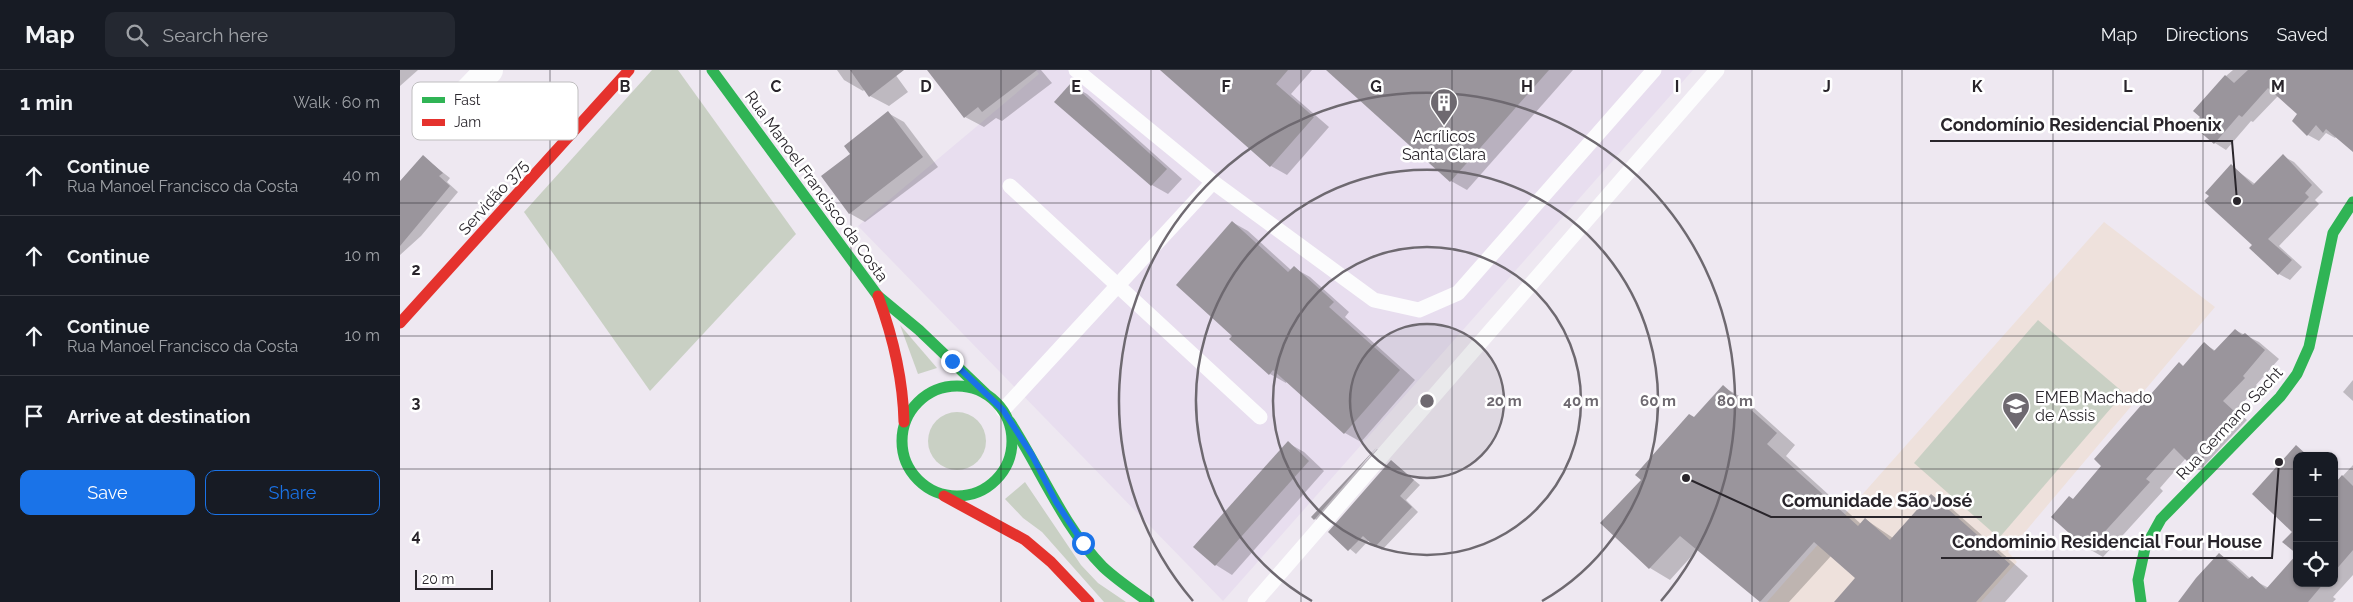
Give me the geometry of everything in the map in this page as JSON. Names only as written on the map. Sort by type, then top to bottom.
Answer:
[{"type":"main road","name":"Servidão 375","points":[[578,126],[629,70]]},
{"type":"main road","name":"Rua Manoel Francisco da Costa","points":[[712,70],[878,296],[919,330],[985,393]]},
{"type":"main road","name":"Servidão 375","points":[[400,323],[566,140]]},
{"type":"main road","name":"Rua Germano Sacht","points":[[2141,602],[2138,580],[2144,548],[2161,519],[2280,397],[2297,374],[2309,347],[2333,232],[2353,202]]},
{"type":"main road","name":"Rua Manoel Francisco da Costa","points":[[878,296],[902,382],[904,422]]},
{"type":"main road","points":[[1089,602],[1056,567],[1026,540],[991,519],[926,487],[913,475],[904,458],[901,440],[904,422],[914,404],[929,392],[948,386],[967,386],[985,393],[1006,415],[1032,455],[1056,502],[1083,543],[1100,563],[1127,586],[1150,602]]},
{"type":"main road","points":[[940,494],[966,496],[992,484],[1004,471],[1011,454],[1012,437],[1006,415]]},
{"type":"street","points":[[478,82],[489,70]]},
{"type":"lane","points":[[1076,70],[1213,182],[1374,300],[1419,310],[1458,293],[1654,70]]},
{"type":"lane","points":[[1255,602],[1717,70]]},
{"type":"lane","points":[[1006,415],[1117,286],[1213,182]]},
{"type":"lane","points":[[1010,186],[1260,416]]},
{"type":"shaded area","points":[[652,70],[678,70],[796,234],[650,391],[524,212]]},
{"type":"shaded area","points":[[1036,70],[1693,70],[1223,601],[858,226],[1039,74]]},
{"type":"shaded area","name":"EMEB Machado de Assis","points":[[2104,222],[2215,307],[2008,552],[2017,562],[1981,602],[1767,602]]},
{"type":"shaded area","points":[[2038,320],[2124,393],[1999,538],[1914,463]]},
{"type":"shaded area","points":[[900,325],[937,368],[918,374]]},
{"type":"shaded area","points":[[957,412],[968,414],[981,425],[986,441],[984,452],[973,465],[957,470],[946,468],[933,457],[928,441],[930,430],[941,417]]},
{"type":"shaded area","points":[[1025,482],[1081,565],[1098,583],[1126,602],[1104,602],[1042,532],[1023,518],[1005,499]]},
{"type":"building","points":[[850,70],[904,70],[869,97]]},
{"type":"building","points":[[927,70],[1037,70],[982,112],[978,107],[964,118]]},
{"type":"building","points":[[1160,70],[1288,70],[1276,84],[1314,117],[1270,167]]},
{"type":"building","name":"Acrílicos Santa Clara","points":[[1326,70],[1549,70],[1450,182]]},
{"type":"building","points":[[2248,70],[2353,70],[2353,152],[2326,129],[2323,133],[2316,125],[2307,136],[2292,121],[2297,114],[2268,88],[2242,117],[2239,115],[2214,144],[2192,125],[2200,117],[2193,111],[2225,75],[2234,83]]},
{"type":"building","points":[[1071,83],[1167,169],[1151,186],[1054,102]]},
{"type":"building","points":[[888,111],[923,157],[849,214],[821,176],[850,154],[844,146]]},
{"type":"building","points":[[2283,154],[2312,185],[2305,193],[2309,197],[2268,239],[2292,260],[2278,275],[2249,248],[2252,245],[2204,201],[2209,196],[2205,193],[2231,164],[2253,185]]},
{"type":"building","points":[[423,155],[443,173],[439,176],[450,186],[400,246],[400,181]]},
{"type":"building","points":[[1232,221],[1288,272],[1294,266],[1334,302],[1329,307],[1400,370],[1344,434],[1273,370],[1269,375],[1229,339],[1232,336],[1176,285]]},
{"type":"building","points":[[2235,329],[2242,335],[2245,333],[2265,350],[2243,376],[2245,378],[2223,401],[2234,411],[2187,461],[2174,448],[2146,479],[2150,482],[2088,550],[2051,517],[2069,496],[2073,499],[2101,466],[2094,459],[2179,362],[2183,366],[2204,342],[2214,351]]},
{"type":"building","points":[[1723,385],[1777,433],[1767,444],[1858,526],[1865,518],[1890,540],[1931,494],[2010,564],[1976,602],[1834,602],[1855,578],[1814,542],[1760,602],[1680,536],[1649,569],[1600,523],[1641,480],[1635,475],[1689,414],[1694,417]]},
{"type":"building","points":[[1288,441],[1309,461],[1215,566],[1193,547]]},
{"type":"building","points":[[2296,445],[2304,452],[2293,452],[2293,551],[2282,542],[2292,532],[2252,494]]},
{"type":"building","points":[[1377,447],[1314,520],[1311,517]]},
{"type":"building","points":[[1391,460],[1414,480],[1400,496],[1412,507],[1375,547],[1363,536],[1348,551],[1328,532]]},
{"type":"building","points":[[2342,475],[2353,486],[2353,550],[2338,567],[2338,497],[2338,480]]},
{"type":"building","points":[[2219,553],[2248,579],[2252,576],[2266,589],[2293,559],[2293,587],[2321,587],[2308,602],[2178,602],[2196,578]]},
{"type":"traffic: fast","points":[[712,70],[878,296],[919,330],[985,393]]},
{"type":"traffic: fast","points":[[2141,602],[2138,580],[2145,548],[2161,519],[2280,397],[2297,374],[2309,347],[2333,233],[2353,202]]},
{"type":"traffic: fast","points":[[957,386],[978,390],[996,402],[1008,420],[1012,441],[1008,462],[996,480],[978,492],[957,496],[936,492],[918,480],[906,462],[902,441],[906,420],[918,402],[936,390],[957,386]]},
{"type":"traffic: fast","points":[[1010,422],[1064,516],[1089,551],[1108,572],[1149,602]]},
{"type":"traffic: jam","points":[[578,126],[629,70]]},
{"type":"traffic: jam","points":[[400,323],[566,140]]},
{"type":"traffic: jam","points":[[878,296],[896,358],[902,390],[904,422]]},
{"type":"traffic: jam","points":[[944,496],[1025,540],[1051,562],[1089,602]]},
{"type":"place","name":"Acrílicos Santa Clara","points":[[1444,126]]},
{"type":"place","name":"Condomínio Residencial Phoenix","points":[[2237,201]]},
{"type":"place","name":"EMEB Machado de Assis","points":[[2016,430]]},
{"type":"place","name":"Condominio Residencial Four House","points":[[2279,462]]},
{"type":"place","name":"Comunidade São José","points":[[1686,478]]},
{"type":"route","points":[[952,361],[1003,410],[1032,455],[1056,502],[1083,543]]}]
